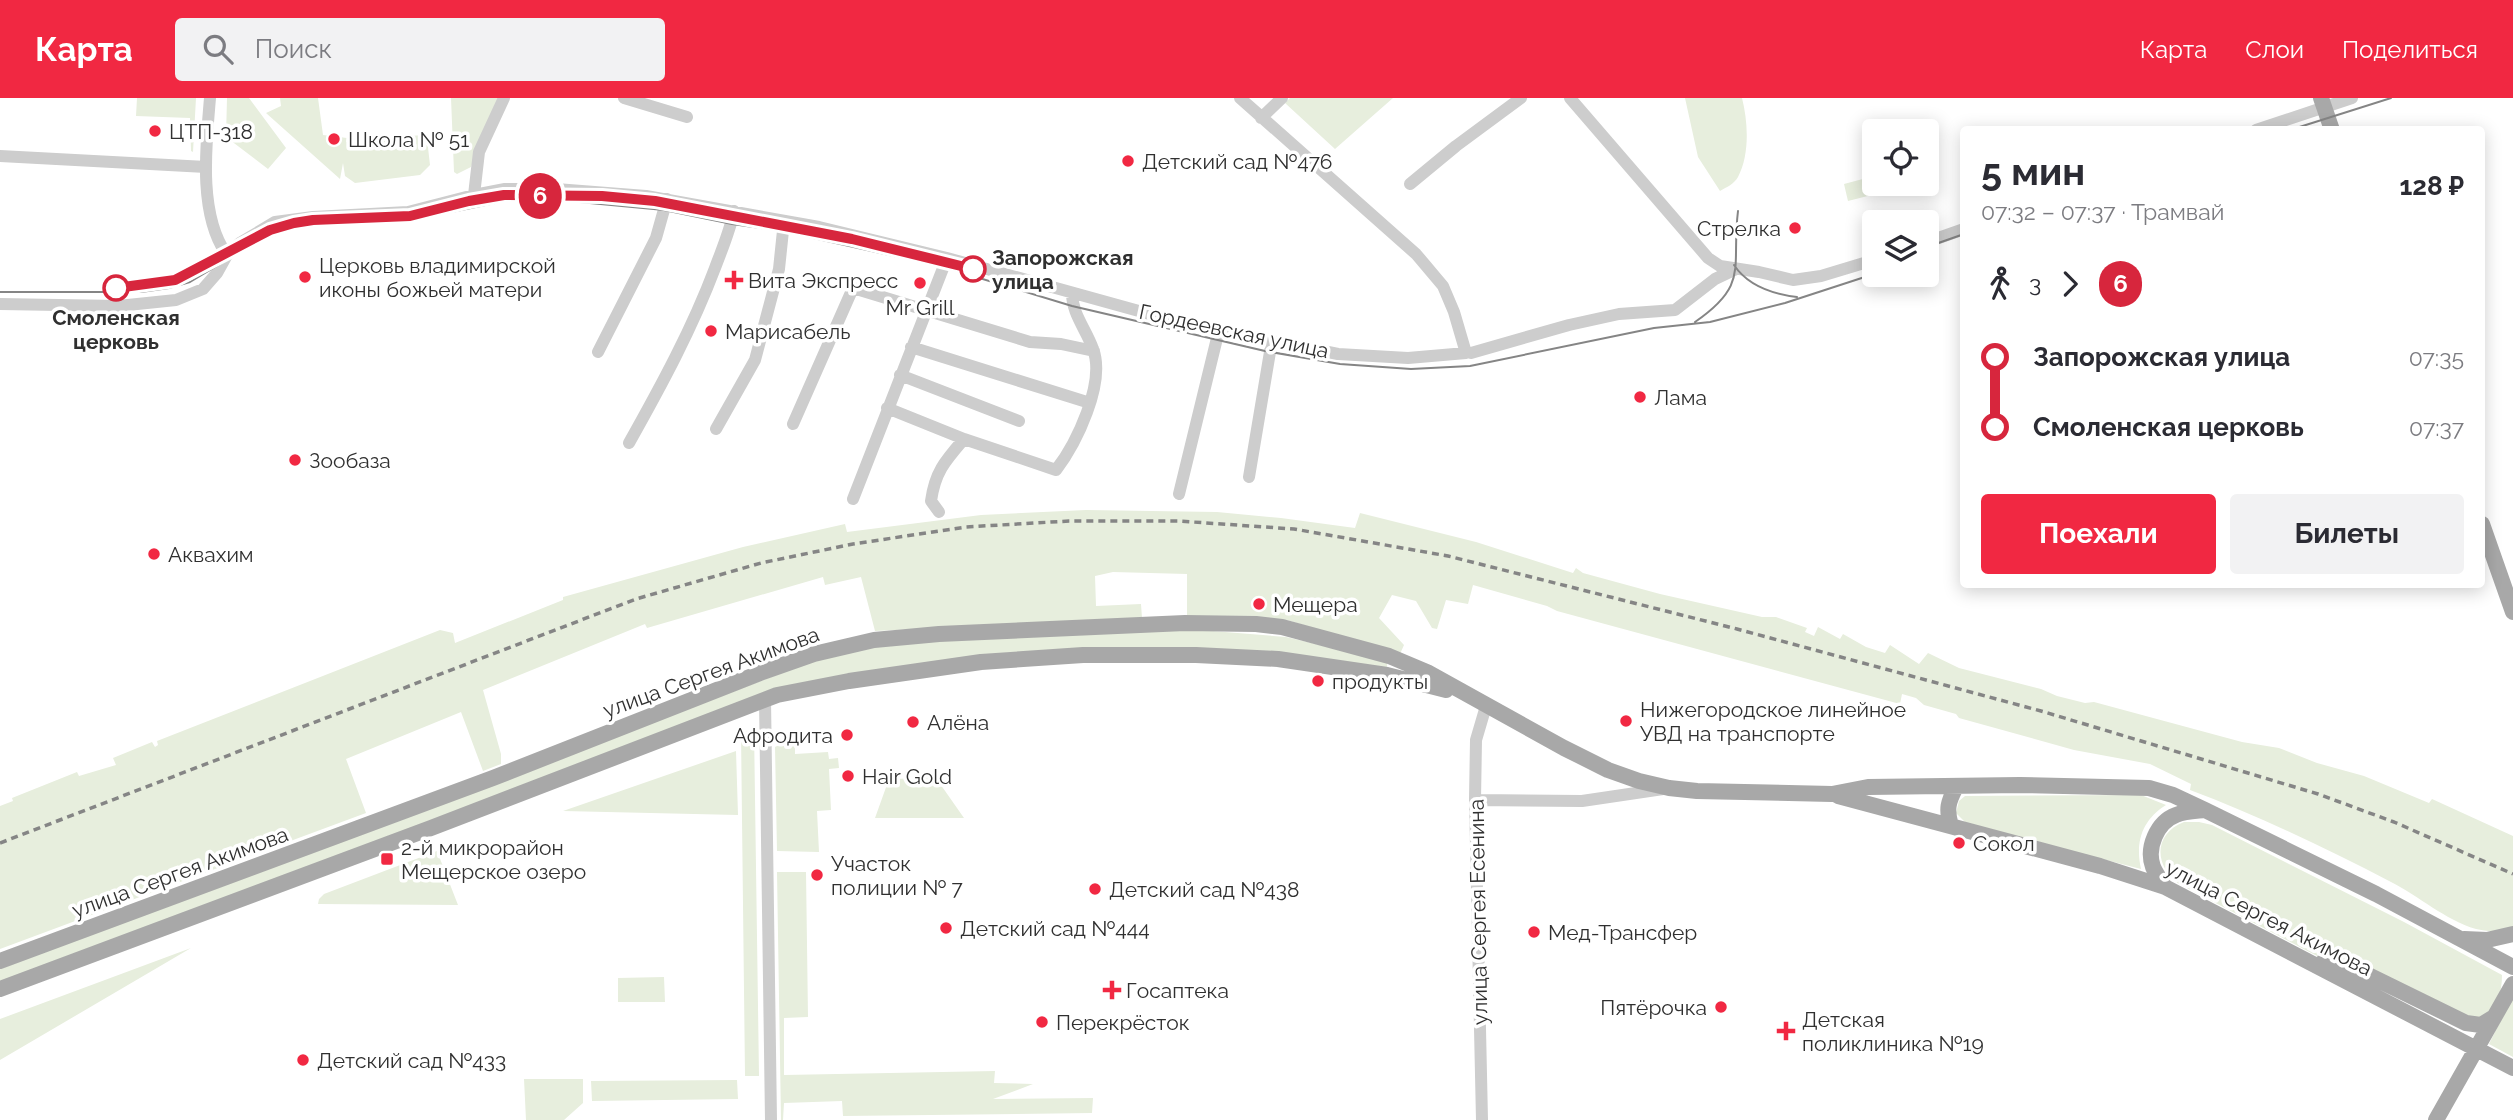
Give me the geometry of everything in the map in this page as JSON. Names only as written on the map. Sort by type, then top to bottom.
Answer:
[{"type":"main road","points":[[2323,102],[2331,126]]},
{"type":"main road","points":[[2485,532],[2513,608]]},
{"type":"main road","name":"улица Сергея Акимова","points":[[0,961],[493,778],[814,654],[874,640],[939,634],[1185,623],[1256,624],[1324,638],[1393,658],[1427,672],[1462,694],[1608,770],[1669,788],[1832,794],[1868,787],[2020,785],[2150,788],[2174,795],[2376,894],[2513,967]]},
{"type":"main road","name":"улица Сергея Акимова","points":[[0,989],[431,828],[765,699],[849,681],[981,662],[1083,655],[1196,655],[1278,659],[1387,675],[1462,694]]},
{"type":"main road","points":[[1387,675],[1393,671],[1396,664],[1393,658]]},
{"type":"main road","points":[[1951,826],[1946,811],[1956,787]]},
{"type":"main road","name":"улица Сергея Акимова","points":[[1832,794],[2100,866],[2165,887],[2513,1068]]},
{"type":"main road","points":[[2165,887],[2153,867],[2150,853],[2154,836],[2163,824],[2176,815],[2205,810]]},
{"type":"main road","points":[[2460,939],[2487,940],[2513,934]]},
{"type":"main road","points":[[2305,959],[2364,973],[2466,1023],[2481,1025],[2494,1017]]},
{"type":"main road","points":[[2436,1120],[2513,984]]},
{"type":"street","points":[[210,98],[206,167],[210,213],[218,243],[227,255]]},
{"type":"street","points":[[474,195],[479,152],[504,98]]},
{"type":"street","points":[[624,98],[687,117]]},
{"type":"street","points":[[1240,98],[1416,254],[1443,286],[1468,353]]},
{"type":"street","points":[[1261,118],[1282,98]]},
{"type":"street","points":[[1410,184],[1521,98]]},
{"type":"street","points":[[1570,98],[1708,258],[1720,266],[1793,280],[1807,279],[1862,263]]},
{"type":"street","points":[[2266,126],[2323,102],[2352,98]]},
{"type":"street","points":[[0,156],[206,167]]},
{"type":"street","name":"Гордеевская улица","points":[[0,304],[118,306],[176,300],[203,289],[218,273],[227,255],[240,243],[275,222],[313,217],[408,212],[505,189],[556,189],[646,196],[734,211],[947,258],[1175,321],[1338,354],[1409,358],[1468,353],[1619,314],[1675,310],[1715,279],[1736,268]]},
{"type":"street","points":[[598,352],[656,238],[667,200]]},
{"type":"street","points":[[629,443],[674,363],[703,300],[732,224],[734,211]]},
{"type":"street","points":[[716,429],[755,360],[779,270],[784,221]]},
{"type":"street","points":[[1939,238],[1960,230]]},
{"type":"street","points":[[853,499],[947,258]]},
{"type":"street","points":[[793,424],[853,288],[926,308],[1030,342],[1061,344],[1094,351]]},
{"type":"street","points":[[887,408],[964,439],[1055,470],[1070,452],[1090,403],[1095,373],[1094,351],[1072,306],[1072,293]]},
{"type":"street","points":[[1180,494],[1219,330]]},
{"type":"street","points":[[1249,477],[1272,340]]},
{"type":"street","points":[[911,346],[1090,403]]},
{"type":"street","points":[[900,375],[1019,421]]},
{"type":"street","points":[[939,512],[931,501],[934,480],[943,464],[964,439]]},
{"type":"street","points":[[765,699],[771,1120]]},
{"type":"street","name":"улица Сергея Есенина","points":[[1482,1120],[1475,800],[1476,740],[1486,706]]},
{"type":"street","points":[[1475,800],[1582,801],[1669,788]]},
{"type":"green space","points":[[137,98],[196,98],[193,152],[190,118],[136,116]]},
{"type":"green space","points":[[227,98],[249,98],[286,148],[268,169],[226,137]]},
{"type":"green space","points":[[280,98],[318,98],[323,135],[347,138],[346,142],[424,135],[427,139],[430,165],[420,175],[355,183],[345,176],[343,163],[340,179],[266,113],[281,106]]},
{"type":"green space","points":[[451,98],[498,98],[471,167],[457,174],[454,172]]},
{"type":"green space","points":[[1290,98],[1393,98],[1335,149],[1285,103]]},
{"type":"green space","points":[[1685,98],[1742,98],[1747,127],[1745,158],[1736,179],[1720,191],[1698,157]]},
{"type":"green space","points":[[1862,179],[1862,196],[1868,196],[1848,201],[1844,184]]},
{"type":"green space","points":[[1086,510],[1217,512],[1355,528],[1360,513],[1476,542],[1573,573],[1576,568],[1583,573],[1660,594],[1762,617],[1776,617],[1807,628],[1805,632],[1814,636],[1818,627],[1840,639],[1843,634],[1866,647],[1885,653],[1890,645],[1919,664],[1928,653],[1959,668],[2041,689],[2057,696],[2085,703],[2094,702],[2242,742],[2279,748],[2317,763],[2364,776],[2429,803],[2432,799],[2513,836],[2513,927],[2490,931],[2465,925],[2342,857],[2190,790],[2191,784],[2150,764],[2074,750],[1959,718],[1956,714],[1924,705],[1916,698],[1902,694],[1900,704],[1557,611],[1473,585],[1468,604],[1446,600],[1437,629],[1432,628],[1416,601],[1392,595],[1379,618],[1404,645],[1400,654],[1287,620],[1187,617],[1187,574],[1113,572],[1095,576],[1096,606],[1141,604],[1142,618],[875,631],[861,577],[825,585],[823,577],[647,628],[645,624],[483,690],[501,754],[501,764],[483,771],[461,712],[346,759],[366,813],[0,949],[0,806],[13,801],[12,798],[77,772],[79,776],[116,765],[113,758],[152,742],[155,747],[158,745],[157,741],[440,630],[453,633],[455,643],[563,600],[563,597],[743,547],[845,524],[847,532],[981,515]]},
{"type":"green space","points":[[1187,629],[1286,637],[1388,661],[1386,671],[1235,652],[827,679],[554,775],[0,983],[0,969],[816,660],[867,648],[933,639]]},
{"type":"green space","points":[[754,728],[759,1076],[745,1076],[741,733]]},
{"type":"green space","points":[[795,738],[795,754],[828,752],[829,759],[838,758],[839,768],[829,769],[831,810],[817,811],[819,852],[777,851],[775,747],[779,745],[779,739]]},
{"type":"green space","points":[[736,751],[738,815],[563,811]]},
{"type":"green space","points":[[936,778],[964,818],[875,818],[889,779]]},
{"type":"green space","points":[[2141,795],[2166,805],[2151,818],[2142,832],[2139,850],[2141,869],[1973,826],[1956,813],[1959,801],[1965,796]]},
{"type":"green space","points":[[2184,822],[2212,825],[2502,975],[2501,990],[2496,1002],[2478,1022],[2319,957],[2179,884],[2165,868],[2160,851],[2167,834]]},
{"type":"green space","points":[[437,851],[458,905],[318,904],[324,894]]},
{"type":"green space","points":[[777,872],[806,872],[808,1017],[784,1018],[784,1075],[995,1071],[994,1083],[1033,1084],[993,1099],[1093,1098],[1092,1113],[843,1116],[842,1101],[784,1103],[781,1120]]},
{"type":"green space","points":[[191,948],[0,1060],[0,1019]]},
{"type":"green space","points":[[664,977],[665,1002],[618,1002],[618,978]]},
{"type":"green space","points":[[2513,996],[2513,1057],[2489,1044]]},
{"type":"green space","points":[[524,1079],[583,1079],[583,1103],[564,1120],[526,1120]]},
{"type":"green space","points":[[737,1080],[738,1099],[592,1101],[591,1081]]},
{"type":"tram line","points":[[2303,126],[2391,98]]},
{"type":"tram line","name":"6","points":[[116,288],[175,280],[270,230],[294,223],[410,216],[504,195],[602,196],[655,201],[852,239],[973,269]]},
{"type":"tram line","points":[[0,292],[141,292],[169,288],[190,282],[260,240],[294,229],[403,222],[500,202],[558,200],[664,210],[782,231],[943,267],[1072,306],[1265,351],[1340,364],[1411,369],[1470,366],[1654,328],[1710,322],[1785,303],[1862,278]]},
{"type":"tram line","points":[[1695,322],[1724,297],[1731,285],[1736,261],[1738,211]]},
{"type":"tram line","points":[[1939,243],[1960,235]]},
{"type":"tram line","points":[[1734,265],[1753,284],[1779,294],[1797,297]]},
{"type":"railway","points":[[0,843],[636,599],[761,563],[853,544],[966,527],[1069,521],[1178,521],[1294,529],[1448,556],[1737,629],[2041,711],[2318,794],[2394,822],[2513,874]]},
{"type":"place","name":"ЦТП-318","points":[[155,131]]},
{"type":"place","name":"Школа № 51","points":[[334,139]]},
{"type":"place","name":"Детский сад №476","points":[[1128,161]]},
{"type":"place","name":"Стрелка","points":[[1795,228]]},
{"type":"place","name":"Запорожская улица","points":[[973,269]]},
{"type":"place","name":"Церковь владимирской иконы божьей матери","points":[[305,277]]},
{"type":"place","name":"Вита Экспресс","points":[[734,280]]},
{"type":"place","name":"Mr Grill","points":[[920,283]]},
{"type":"place","name":"Смоленская церковь","points":[[116,288]]},
{"type":"place","name":"Марисабель","points":[[711,331]]},
{"type":"place","name":"Лама","points":[[1640,397]]},
{"type":"place","name":"Зообаза","points":[[295,460]]},
{"type":"place","name":"Аквахим","points":[[154,554]]},
{"type":"place","name":"Мещера","points":[[1259,604]]},
{"type":"place","name":"продукты","points":[[1318,681]]},
{"type":"place","name":"Нижегородское линейное УВД на транспорте","points":[[1626,721]]},
{"type":"place","name":"Алёна","points":[[913,722]]},
{"type":"place","name":"Афродита","points":[[847,735]]},
{"type":"place","name":"Hair Gold","points":[[848,776]]},
{"type":"place","name":"Сокол","points":[[1959,843]]},
{"type":"place","name":"2-й микрорайон Мещерское озеро","points":[[387,859]]},
{"type":"place","name":"Участок полиции № 7","points":[[817,875]]},
{"type":"place","name":"Детский сад №438","points":[[1095,889]]},
{"type":"place","name":"Детский сад №444","points":[[946,928]]},
{"type":"place","name":"Мед-Трансфер","points":[[1534,932]]},
{"type":"place","name":"Госаптека","points":[[1112,990]]},
{"type":"place","name":"Пятёрочка","points":[[1721,1007]]},
{"type":"place","name":"Перекрёсток","points":[[1042,1022]]},
{"type":"place","name":"Детская поликлиника №19","points":[[1786,1031]]},
{"type":"place","name":"Детский сад №433","points":[[303,1060]]}]
